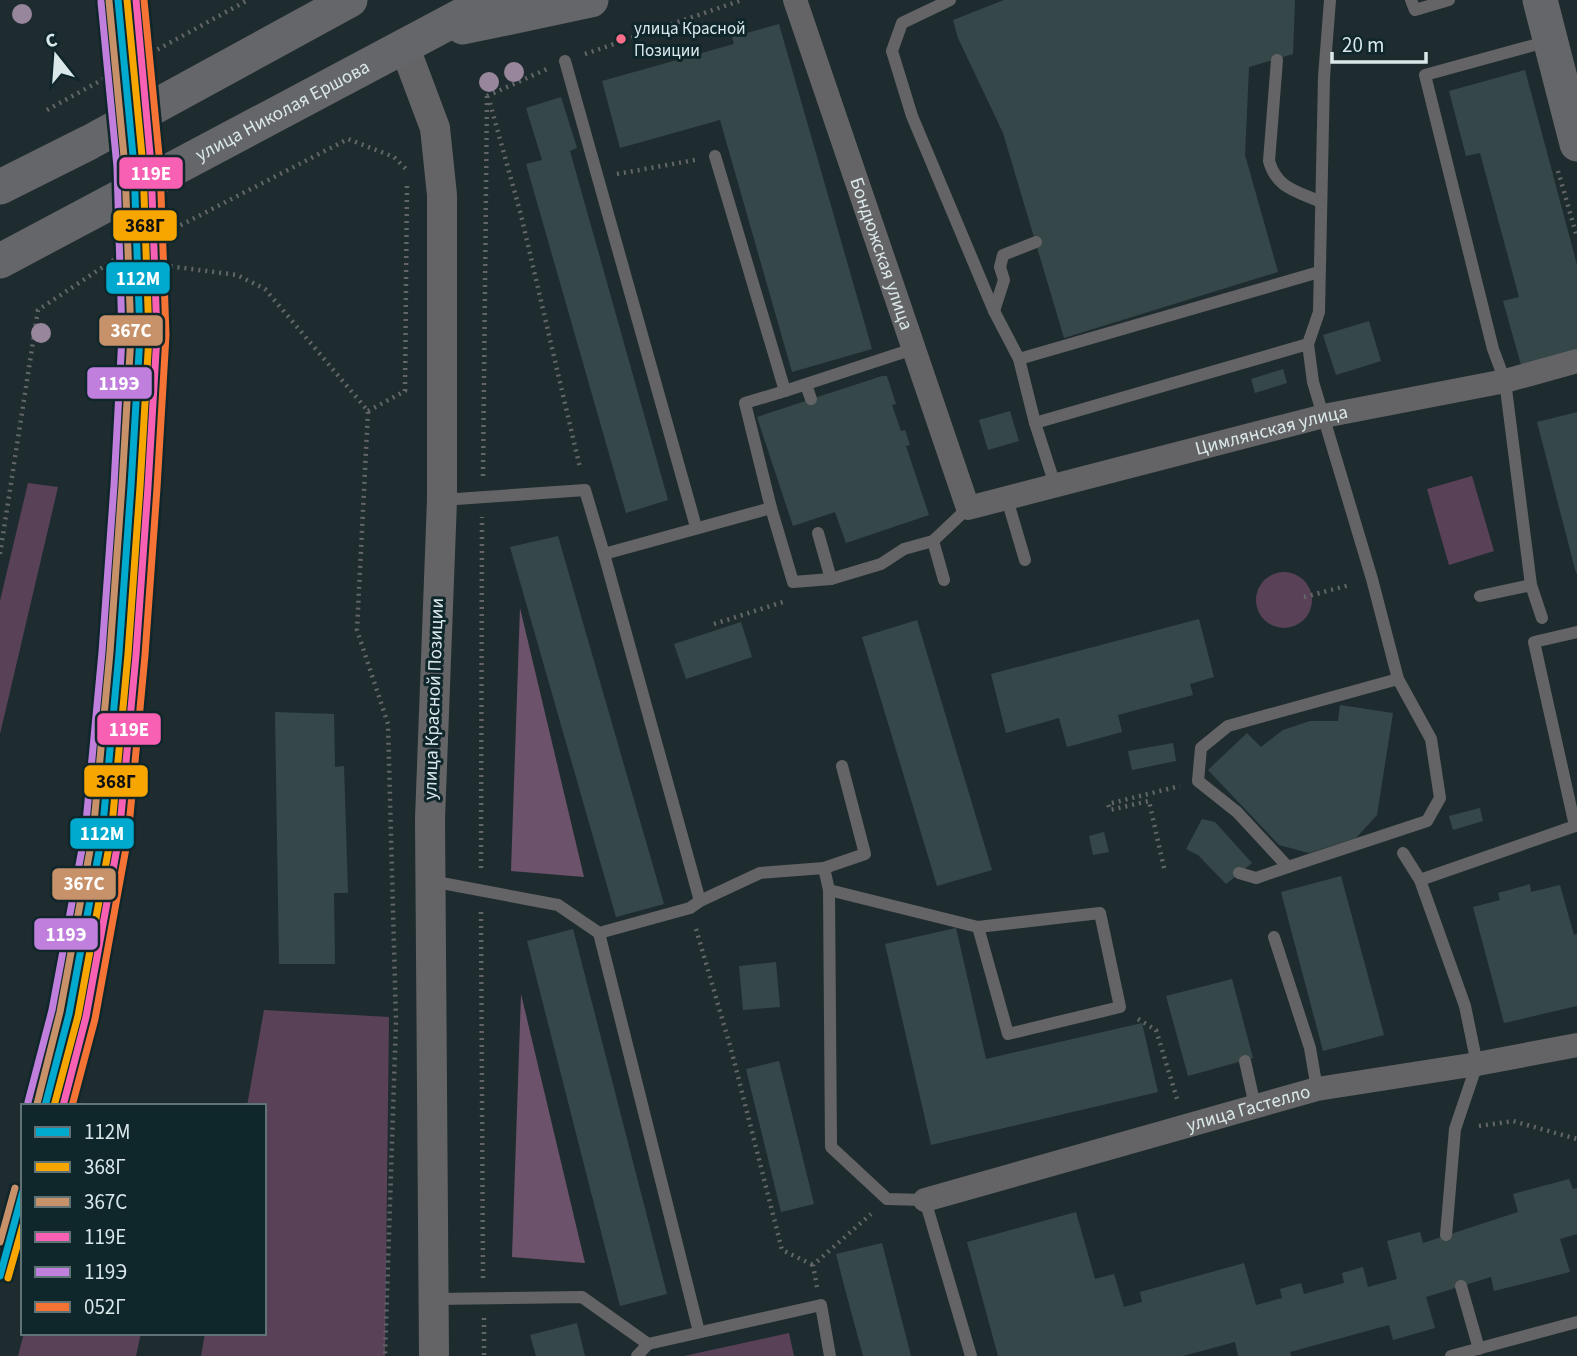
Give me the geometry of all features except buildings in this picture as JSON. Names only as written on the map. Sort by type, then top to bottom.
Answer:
[{"type":"main road","name":"улица Николая Ершова","points":[[0,261],[491,0]]},
{"type":"main road","points":[[417,41],[591,0]]},
{"type":"main road","points":[[1541,0],[1577,144]]},
{"type":"main road","points":[[0,187],[90,142],[334,4]]},
{"type":"street","name":"Бондюжская улица","points":[[795,0],[968,508]]},
{"type":"street","name":"улица Красной Позиции","points":[[417,41],[435,128],[442,195],[442,500],[430,818],[434,1356]]},
{"type":"street","name":"Цимлянская улица","points":[[968,508],[1324,416],[1505,381],[1577,361]]},
{"type":"street","name":"улица Гастелло","points":[[925,1200],[1317,1089],[1477,1065],[1577,1045]]},
{"type":"lane","points":[[950,0],[902,23],[892,51],[912,116],[994,311],[1019,359],[1035,423],[1055,485]]},
{"type":"lane","points":[[1239,873],[1256,878],[1427,821],[1440,798],[1431,739],[1398,679],[1372,579],[1312,382],[1308,344],[1319,313],[1324,77],[1330,0]]},
{"type":"lane","points":[[1411,0],[1415,10],[1449,0]]},
{"type":"lane","points":[[1542,618],[1531,585],[1505,381],[1493,349],[1424,75],[1551,40]]},
{"type":"lane","points":[[1277,60],[1269,161],[1273,173],[1283,186],[1321,202]]},
{"type":"lane","points":[[565,61],[696,527]]},
{"type":"lane","points":[[715,156],[785,391]]},
{"type":"lane","points":[[994,311],[1004,280],[1000,267],[1003,255],[1036,242]]},
{"type":"lane","points":[[1019,359],[1319,272]]},
{"type":"lane","points":[[1035,423],[1308,344]]},
{"type":"lane","points":[[913,349],[745,403],[793,582],[831,579],[881,564],[904,549],[933,541],[968,508]]},
{"type":"lane","points":[[806,384],[811,399]]},
{"type":"lane","points":[[442,500],[585,490],[695,904]]},
{"type":"lane","points":[[1007,499],[1025,560]]},
{"type":"lane","points":[[604,554],[771,508]]},
{"type":"lane","points":[[818,533],[831,579]]},
{"type":"lane","points":[[933,541],[944,580]]},
{"type":"lane","points":[[1480,596],[1531,585]]},
{"type":"lane","points":[[1420,880],[1575,826],[1534,642],[1577,632]]},
{"type":"lane","points":[[1287,867],[1237,812],[1198,781],[1201,748],[1228,726],[1398,679]]},
{"type":"lane","points":[[598,933],[695,904],[760,873],[824,868],[865,853],[842,766]]},
{"type":"lane","points":[[1403,853],[1420,880],[1465,1006],[1477,1065],[1455,1129],[1446,1236]]},
{"type":"lane","points":[[824,868],[830,890],[831,1147],[887,1199],[925,1200],[971,1356]]},
{"type":"lane","points":[[431,881],[558,905],[598,933],[699,1332]]},
{"type":"lane","points":[[830,890],[978,926],[1101,912],[1120,1007],[1008,1034],[978,926]]},
{"type":"lane","points":[[1274,937],[1310,1048],[1317,1089]]},
{"type":"lane","points":[[1245,1061],[1255,1106]]},
{"type":"lane","points":[[1461,1286],[1479,1349]]},
{"type":"lane","points":[[435,1299],[582,1297],[648,1344]]},
{"type":"lane","points":[[636,1356],[648,1344],[821,1305],[830,1356]]},
{"type":"lane","points":[[1451,1356],[1577,1322]]},
{"type":"path","points":[[47,110],[248,0]]},
{"type":"path","points":[[487,96],[565,61],[742,0]]},
{"type":"path","points":[[487,96],[521,215],[585,490]]},
{"type":"path","points":[[484,1356],[481,890],[487,96]]},
{"type":"path","points":[[0,554],[38,310],[115,259],[348,139],[394,157],[408,170],[405,391],[368,411]]},
{"type":"path","points":[[599,178],[715,156]]},
{"type":"path","points":[[115,259],[237,275],[265,289],[368,411],[357,630],[388,724],[396,1021],[385,1356]]},
{"type":"path","points":[[1304,597],[1372,579]]},
{"type":"path","points":[[714,624],[792,600],[793,582]]},
{"type":"path","points":[[1164,868],[1149,801],[1110,810],[1108,804],[1198,781]]},
{"type":"path","points":[[695,904],[782,1250],[813,1265]]},
{"type":"path","points":[[1120,1007],[1156,1030],[1179,1106]]},
{"type":"path","points":[[1455,1129],[1513,1121],[1577,1139]]},
{"type":"path","points":[[813,1265],[887,1199]]},
{"type":"path","points":[[813,1265],[821,1305]]},
{"type":"shaded area","points":[[1472,476],[1494,551],[1449,565],[1427,489]]},
{"type":"shaded area","points":[[28,483],[58,487],[0,734],[0,601]]},
{"type":"shaded area","points":[[1284,572],[1295,574],[1304,580],[1310,589],[1310,611],[1304,620],[1295,626],[1284,628],[1273,626],[1264,620],[1258,611],[1256,600],[1258,589],[1264,580],[1273,574]]},
{"type":"shaded area","points":[[520,608],[584,877],[511,871]]},
{"type":"shaded area","points":[[521,994],[585,1263],[512,1257]]},
{"type":"shaded area","points":[[264,1010],[389,1017],[385,1356],[201,1356],[205,1335],[266,1335],[266,1104],[247,1104]]},
{"type":"shaded area","points":[[789,1333],[794,1356],[684,1356]]},
{"type":"shaded area","points":[[23,1335],[141,1335],[136,1356],[18,1356]]},
{"type":"transit line","name":"112М","points":[[46,1104],[69,1014],[102,835],[131,486],[140,336],[134,166],[118,0]]},
{"type":"transit line","name":"368Г","points":[[55,1104],[78,1016],[111,836],[140,487],[149,336],[143,166],[127,0]]},
{"type":"transit line","name":"119Е","points":[[64,1104],[86,1017],[119,837],[148,487],[157,335],[151,165],[136,0]]},
{"type":"transit line","name":"052Г","points":[[73,1104],[95,1019],[128,837],[157,488],[166,335],[160,165],[144,0]]},
{"type":"transit line","name":"367С","points":[[37,1104],[60,1012],[93,834],[122,485],[131,336],[125,167],[109,1]]},
{"type":"transit line","name":"119Э","points":[[28,1102],[52,1010],[85,833],[114,485],[122,336],[117,167],[101,2]]},
{"type":"transit line","name":"367С","points":[[0,1242],[15,1188]]},
{"type":"transit line","name":"112М","points":[[0,1276],[21,1198]]},
{"type":"transit line","name":"368Г","points":[[8,1278],[21,1232]]},
{"type":"place","name":"улица Красной Позиции","points":[[621,39]]}]
